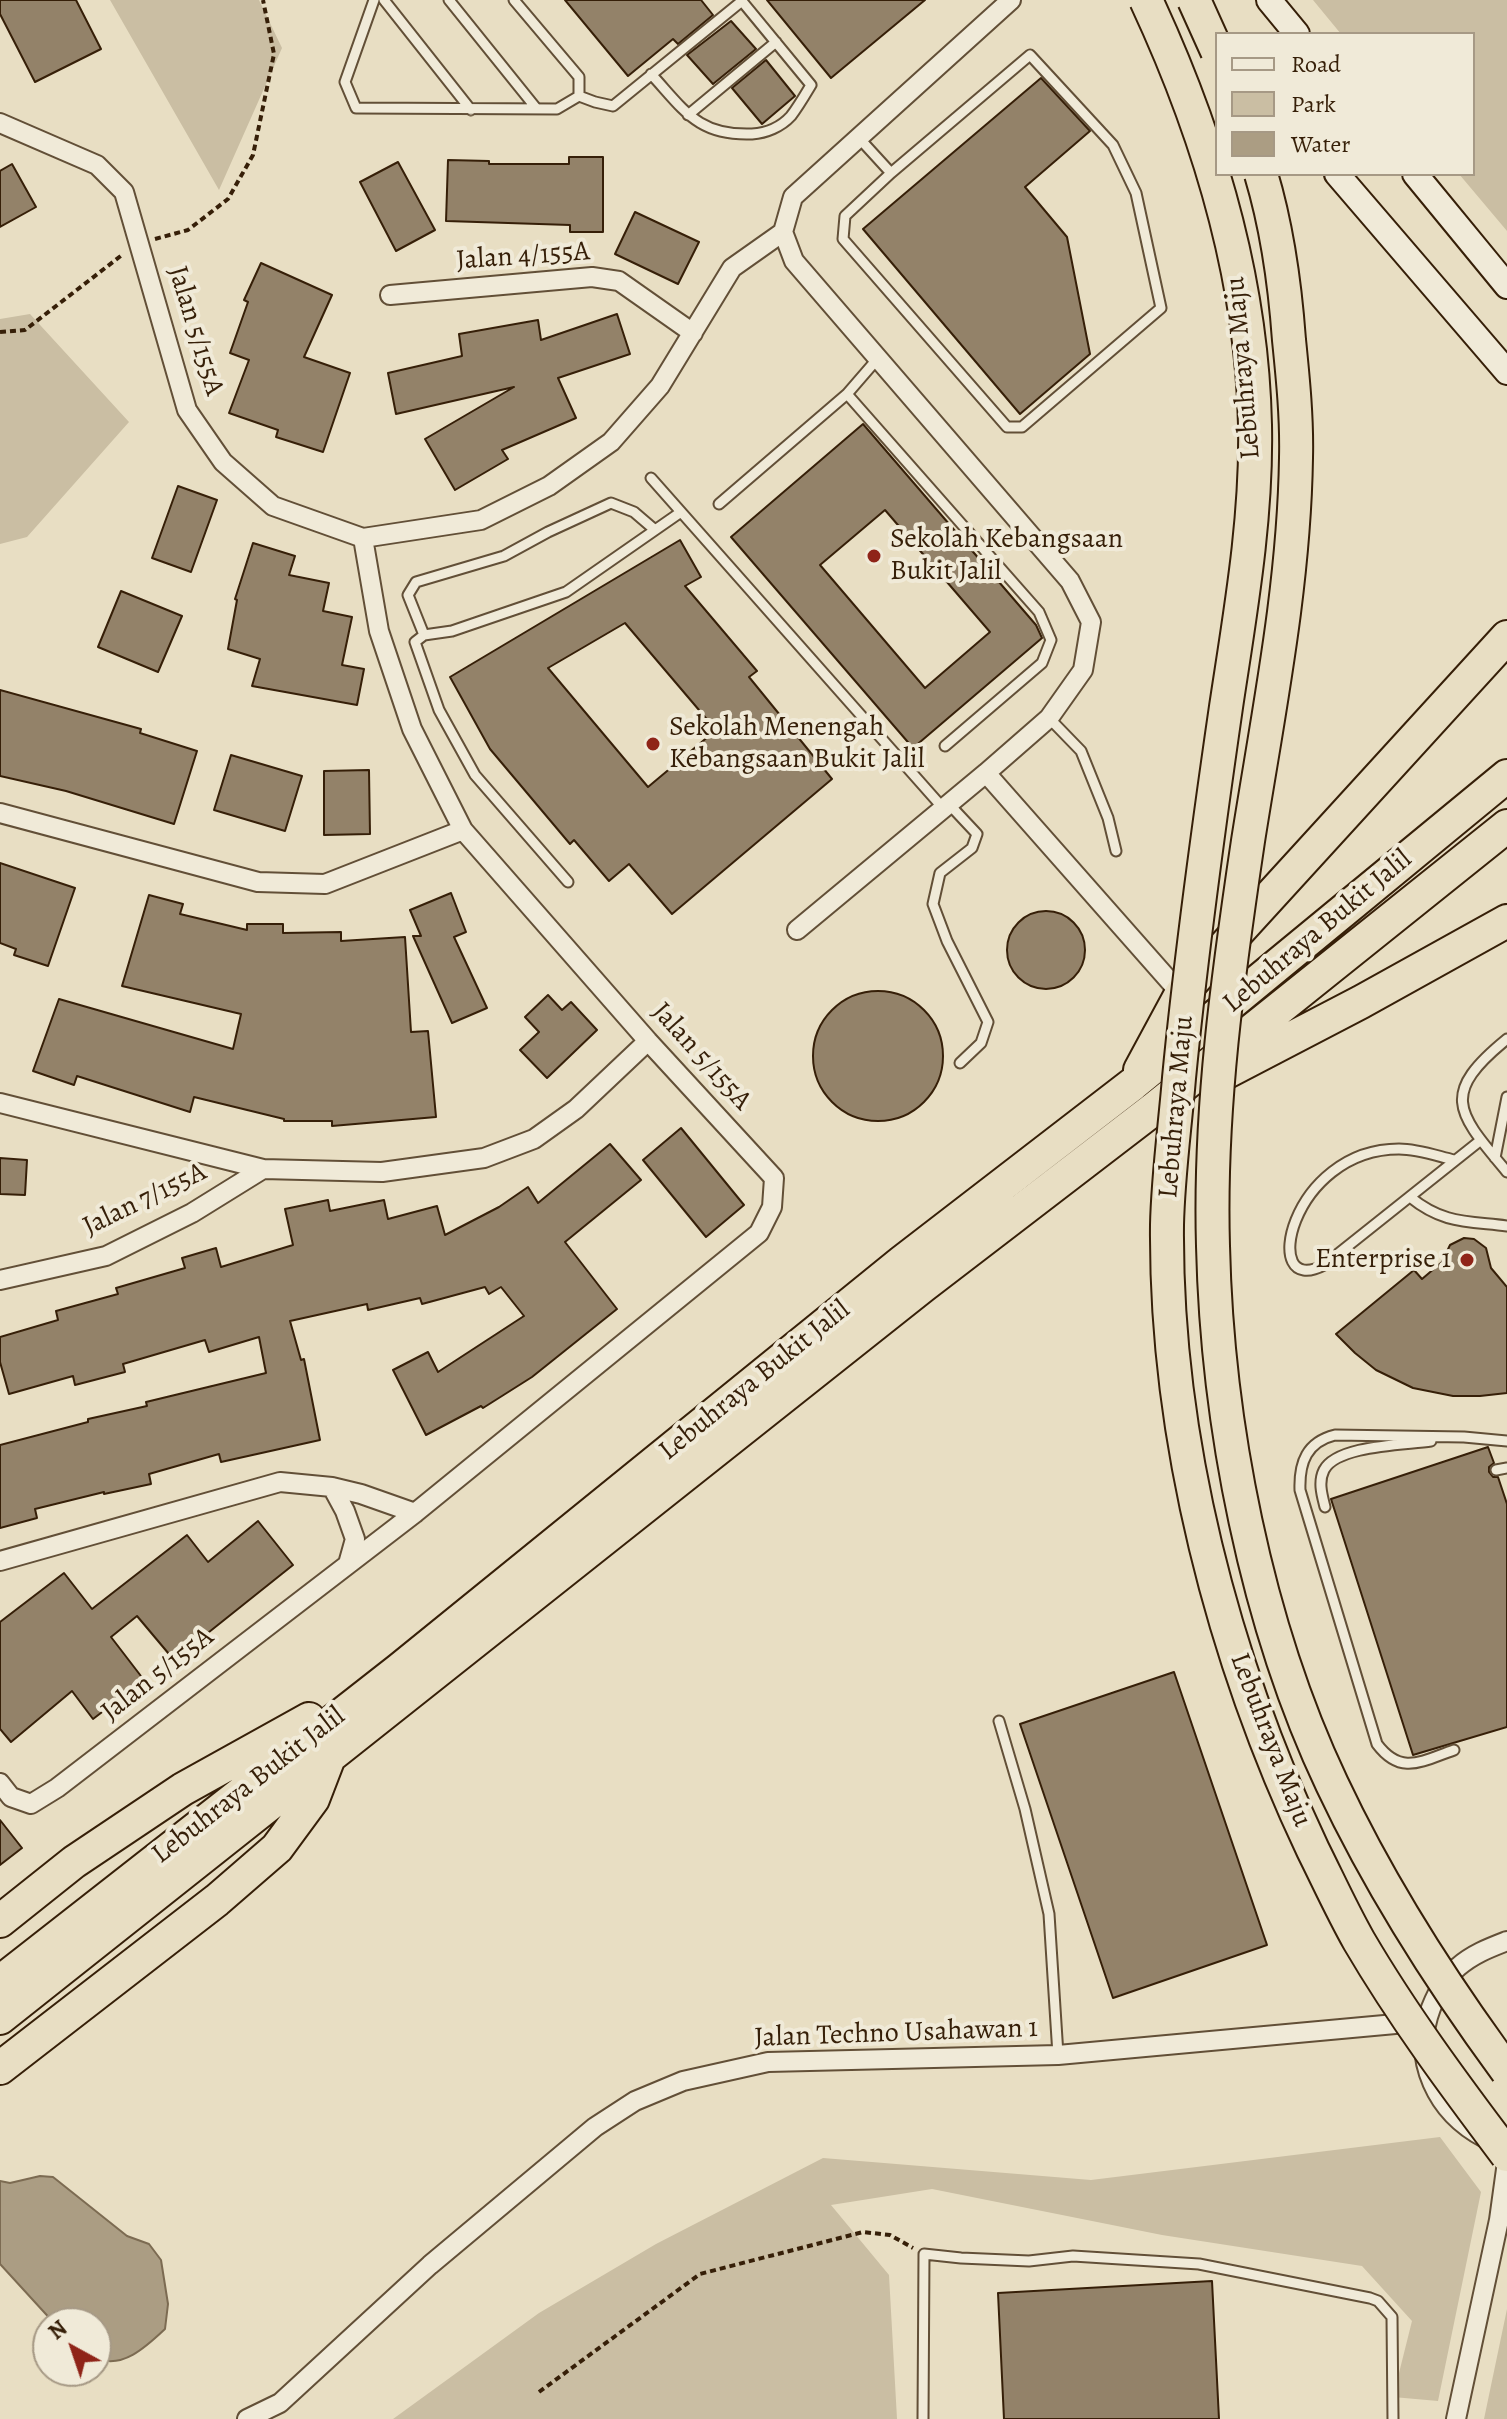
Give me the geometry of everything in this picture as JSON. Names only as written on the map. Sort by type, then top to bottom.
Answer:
[{"type":"highway","name":"Lebuhraya Maju","points":[[1146,0],[1172,56],[1213,168],[1234,255],[1247,339],[1255,423],[1253,493],[1244,586],[1192,944],[1173,1140],[1167,1223],[1170,1317],[1182,1418],[1199,1515],[1223,1615],[1257,1716],[1293,1807],[1357,1938],[1455,2087],[1507,2155]]},
{"type":"highway","points":[[1191,0],[1215,47]]},
{"type":"highway","name":"Lebuhraya Maju","points":[[1261,176],[1286,303],[1296,456],[1284,622],[1224,1012],[1213,1171],[1213,1244],[1223,1384],[1238,1477],[1266,1598],[1294,1691],[1331,1782],[1384,1886],[1422,1951],[1507,2071]]},
{"type":"highway","points":[[1133,1084],[1181,994],[1507,637]]},
{"type":"highway","name":"Lebuhraya Bukit Jalil","points":[[0,2018],[400,1669],[902,1262],[1133,1084],[1507,776]]},
{"type":"highway","name":"Lebuhraya Bukit Jalil","points":[[0,1982],[220,1826],[328,1760],[923,1286],[1155,1108],[1507,826]]},
{"type":"highway","points":[[1155,1108],[1361,1002],[1507,921]]},
{"type":"highway","points":[[0,1921],[74,1862],[183,1789],[400,1669]]},
{"type":"highway","points":[[0,2068],[217,1900],[277,1848],[313,1799],[328,1760]]},
{"type":"main road","points":[[1191,0],[1216,32]]},
{"type":"main road","points":[[1269,0],[1295,32]]},
{"type":"main road","points":[[1339,176],[1507,372]]},
{"type":"main road","points":[[1417,176],[1507,286]]},
{"type":"street","points":[[797,930],[1049,718],[1083,670],[1091,622],[1070,581],[794,261],[783,232],[793,197],[1011,0]]},
{"type":"street","name":"Jalan 5/155A","points":[[0,123],[97,165],[124,192],[187,410],[223,462],[273,506],[363,538],[481,520],[549,486],[611,442],[660,386],[732,268],[783,232]]},
{"type":"street","name":"Jalan 4/155A","points":[[390,295],[592,277],[619,281],[693,333]]},
{"type":"street","name":"Jalan 5/155A","points":[[0,1783],[11,1797],[31,1804],[57,1788],[415,1513],[759,1233],[772,1207],[774,1178],[648,1041],[463,830],[407,715],[379,631],[363,538]]},
{"type":"street","points":[[986,773],[1181,994]]},
{"type":"street","points":[[0,813],[258,882],[325,884],[463,830]]},
{"type":"street","points":[[0,1103],[263,1169],[382,1172],[484,1158],[534,1139],[576,1109],[648,1041]]},
{"type":"street","name":"Jalan 7/155A","points":[[0,1280],[106,1256],[192,1213],[263,1169]]},
{"type":"street","points":[[0,1561],[280,1482],[332,1487],[415,1513]]},
{"type":"street","points":[[332,1487],[355,1539],[348,1564]]},
{"type":"street","points":[[1507,1941],[1480,1951],[1455,1969],[1437,1993],[1426,2022],[1424,2049],[1429,2076],[1441,2101],[1460,2122],[1483,2137],[1507,2144]]},
{"type":"street","name":"Jalan Techno Usahawan 1","points":[[247,2419],[280,2403],[430,2265],[595,2127],[635,2101],[683,2081],[768,2062],[1058,2055],[1426,2022]]},
{"type":"street","points":[[1456,2419],[1499,2220],[1507,2162]]},
{"type":"lane","points":[[374,0],[345,82],[356,108],[557,109],[579,96]]},
{"type":"lane","points":[[384,0],[471,110]]},
{"type":"lane","points":[[449,0],[536,108]]},
{"type":"lane","points":[[514,0],[579,77],[579,96]]},
{"type":"lane","points":[[579,96],[613,106],[651,74],[742,1],[811,85],[789,118],[766,133],[733,135],[707,129],[688,115],[651,74]]},
{"type":"lane","points":[[688,115],[776,42]]},
{"type":"lane","points":[[1030,55],[1113,145],[1136,193],[1161,308],[1022,427],[1007,427],[843,239],[845,216],[891,173],[1030,55]]},
{"type":"lane","points":[[859,138],[891,173]]},
{"type":"lane","points":[[719,504],[847,394],[879,357]]},
{"type":"lane","points":[[847,394],[1039,612],[1051,640],[1042,663],[945,746]]},
{"type":"lane","points":[[651,478],[946,806],[977,834],[972,848],[940,873],[933,904],[947,941],[988,1022],[981,1043],[960,1063]]},
{"type":"lane","points":[[424,635],[408,595],[416,582],[504,556],[611,503],[634,512],[655,530]]},
{"type":"lane","points":[[568,882],[475,775],[439,710],[415,642],[424,635],[464,627],[566,592],[681,512]]},
{"type":"lane","points":[[1049,718],[1081,751],[1108,818],[1116,851]]},
{"type":"lane","points":[[1507,1039],[1471,1071],[1463,1087],[1461,1103],[1465,1117],[1507,1172]]},
{"type":"lane","points":[[1495,1158],[1507,1097]]},
{"type":"lane","points":[[1454,1160],[1402,1149],[1375,1152],[1349,1160],[1317,1185],[1295,1217],[1288,1251],[1292,1262],[1309,1270],[1324,1265],[1481,1140]]},
{"type":"lane","points":[[1410,1197],[1427,1211],[1441,1217],[1507,1226]]},
{"type":"lane","points":[[1454,1750],[1413,1763],[1397,1764],[1386,1757],[1377,1744],[1300,1490],[1302,1461],[1321,1438],[1335,1435],[1464,1437],[1507,1441]]},
{"type":"lane","points":[[1325,1507],[1321,1479],[1328,1464],[1343,1454],[1464,1437]]},
{"type":"lane","points":[[1496,1470],[1507,1468]]},
{"type":"lane","points":[[999,1721],[1025,1809],[1049,1914],[1058,2055]]},
{"type":"lane","points":[[923,2419],[924,2254],[1029,2261],[1073,2256],[1199,2264],[1370,2298],[1378,2301],[1392,2317],[1393,2419]]},
{"type":"path","points":[[0,332],[25,330],[139,244],[188,230],[228,199],[253,155],[274,54],[263,0]]},
{"type":"path","points":[[539,2392],[700,2274],[863,2232],[890,2235],[924,2254]]},
{"type":"green space","points":[[110,0],[259,0],[282,48],[219,190]]},
{"type":"green space","points":[[1313,0],[1507,0],[1507,231],[1461,176],[1475,176],[1475,32],[1339,32]]},
{"type":"green space","points":[[30,314],[129,422],[27,537],[0,544],[0,319]]},
{"type":"green space","points":[[1440,2137],[1481,2192],[1438,2401],[1393,2397],[1412,2321],[1362,2266],[1162,2235],[932,2189],[831,2205],[889,2275],[897,2419],[393,2419],[539,2313],[656,2244],[823,2158],[1091,2180]]},
{"type":"green space","points":[[1507,2309],[1507,2419],[1484,2419]]},
{"type":"water","points":[[40,2176],[53,2177],[127,2236],[149,2244],[161,2260],[168,2304],[165,2329],[134,2354],[112,2361],[112,2307],[39,2307],[0,2264],[0,2181],[10,2183]]},
{"type":"building","points":[[0,0],[76,0],[101,49],[35,82],[0,14]]},
{"type":"building","points":[[565,0],[701,0],[713,15],[678,44],[673,39],[628,76]]},
{"type":"building","points":[[767,0],[925,0],[831,78]]},
{"type":"building","points":[[731,21],[756,49],[713,84],[687,55]]},
{"type":"building","points":[[766,60],[795,96],[762,124],[732,88]]},
{"type":"building","points":[[1041,78],[1090,131],[1025,187],[1067,237],[1090,354],[1020,414],[863,229]]},
{"type":"building","points":[[569,157],[603,157],[603,232],[570,232],[570,225],[446,221],[448,160],[489,161],[489,164],[569,164]]},
{"type":"building","points":[[398,162],[435,230],[396,251],[360,182]]},
{"type":"building","points":[[12,164],[36,207],[0,227],[0,171]]},
{"type":"building","points":[[635,212],[699,242],[678,284],[615,254]]},
{"type":"building","points":[[261,263],[332,295],[304,357],[350,373],[323,452],[276,437],[278,430],[229,413],[249,360],[230,353],[248,302],[244,300]]},
{"type":"building","points":[[617,314],[630,354],[558,378],[576,418],[502,450],[508,459],[455,490],[425,439],[514,387],[396,414],[388,373],[462,356],[459,334],[538,320],[541,340]]},
{"type":"building","points":[[863,424],[1036,625],[1042,638],[913,748],[731,537]],"holes":[[[885,510],[990,632],[925,688],[820,565]]]},
{"type":"building","points":[[178,486],[217,500],[191,572],[152,558]]},
{"type":"building","points":[[680,540],[701,577],[685,586],[757,671],[749,677],[832,779],[672,914],[629,864],[609,881],[574,840],[570,844],[490,749],[450,677]],"holes":[[[625,623],[716,730],[648,787],[548,668]]]},
{"type":"building","points":[[253,543],[295,556],[289,575],[329,583],[323,611],[352,617],[342,665],[364,669],[357,705],[252,686],[260,659],[228,649],[235,599]]},
{"type":"building","points":[[121,591],[182,616],[158,672],[98,647]]},
{"type":"building","points":[[0,690],[141,729],[140,733],[197,751],[174,824],[66,791],[0,776]]},
{"type":"building","points":[[231,755],[302,776],[285,831],[214,810]]},
{"type":"building","points":[[369,770],[370,834],[324,835],[324,771]]},
{"type":"building","points":[[0,863],[75,888],[48,966],[14,955],[16,949],[0,943]]},
{"type":"building","points":[[451,893],[466,932],[454,937],[487,1008],[452,1023],[413,936],[421,936],[410,910]]},
{"type":"building","points":[[149,895],[183,904],[180,914],[247,930],[247,924],[283,924],[283,933],[341,932],[341,941],[405,937],[411,1032],[428,1031],[436,1117],[332,1126],[332,1121],[284,1121],[194,1097],[190,1112],[77,1076],[74,1085],[33,1071],[59,999],[233,1049],[241,1014],[122,986]]},
{"type":"building","points":[[1046,911],[1061,914],[1073,923],[1082,935],[1085,950],[1082,965],[1073,977],[1061,986],[1046,989],[1031,986],[1019,977],[1010,965],[1007,950],[1010,935],[1019,923],[1031,914]]},
{"type":"building","points":[[878,991],[903,996],[924,1010],[938,1031],[943,1056],[938,1081],[924,1102],[903,1116],[878,1121],[853,1116],[832,1102],[818,1081],[813,1056],[818,1031],[832,1010],[853,996]]},
{"type":"building","points":[[548,995],[562,1010],[571,1002],[597,1030],[547,1078],[520,1050],[539,1032],[525,1017]]},
{"type":"building","points":[[681,1128],[744,1205],[706,1237],[643,1160]]},
{"type":"building","points":[[610,1144],[641,1180],[565,1242],[617,1309],[532,1377],[483,1408],[481,1406],[426,1435],[393,1370],[428,1352],[438,1372],[524,1316],[501,1287],[489,1294],[485,1287],[422,1304],[420,1298],[368,1310],[367,1304],[290,1321],[301,1360],[304,1359],[320,1440],[221,1462],[219,1454],[149,1474],[151,1484],[35,1509],[37,1518],[0,1528],[0,1445],[88,1422],[88,1419],[147,1406],[146,1402],[266,1373],[259,1337],[209,1352],[205,1340],[123,1364],[125,1372],[75,1385],[73,1376],[9,1394],[0,1362],[0,1337],[58,1320],[56,1311],[118,1294],[116,1288],[185,1268],[182,1258],[216,1248],[221,1267],[293,1245],[285,1209],[328,1200],[330,1211],[384,1200],[388,1219],[437,1206],[445,1235],[499,1207],[528,1187],[538,1203]]},
{"type":"building","points":[[0,1158],[27,1160],[25,1195],[0,1194]]},
{"type":"building","points":[[1464,1238],[1474,1239],[1486,1248],[1491,1268],[1507,1287],[1507,1393],[1453,1396],[1413,1388],[1376,1370],[1336,1334],[1414,1270],[1422,1279],[1442,1262],[1450,1245]]},
{"type":"building","points":[[1488,1447],[1494,1463],[1489,1467],[1489,1472],[1493,1477],[1498,1477],[1507,1504],[1507,1727],[1413,1755],[1331,1499]]},
{"type":"building","points":[[258,1521],[293,1565],[174,1660],[137,1616],[111,1637],[144,1680],[93,1719],[72,1691],[11,1742],[0,1729],[0,1622],[64,1573],[92,1609],[187,1535],[208,1562]]},
{"type":"building","points":[[1174,1672],[1267,1945],[1113,1998],[1020,1724]]},
{"type":"building","points":[[0,1820],[22,1848],[0,1865]]},
{"type":"building","points":[[1212,2281],[1219,2419],[1004,2419],[998,2293]]},
{"type":"place","name":"Sekolah Kebangsaan Bukit Jalil","points":[[874,556]]},
{"type":"place","name":"Sekolah Menengah Kebangsaan Bukit Jalil","points":[[653,744]]},
{"type":"place","name":"Enterprise 1","points":[[1467,1260]]}]
